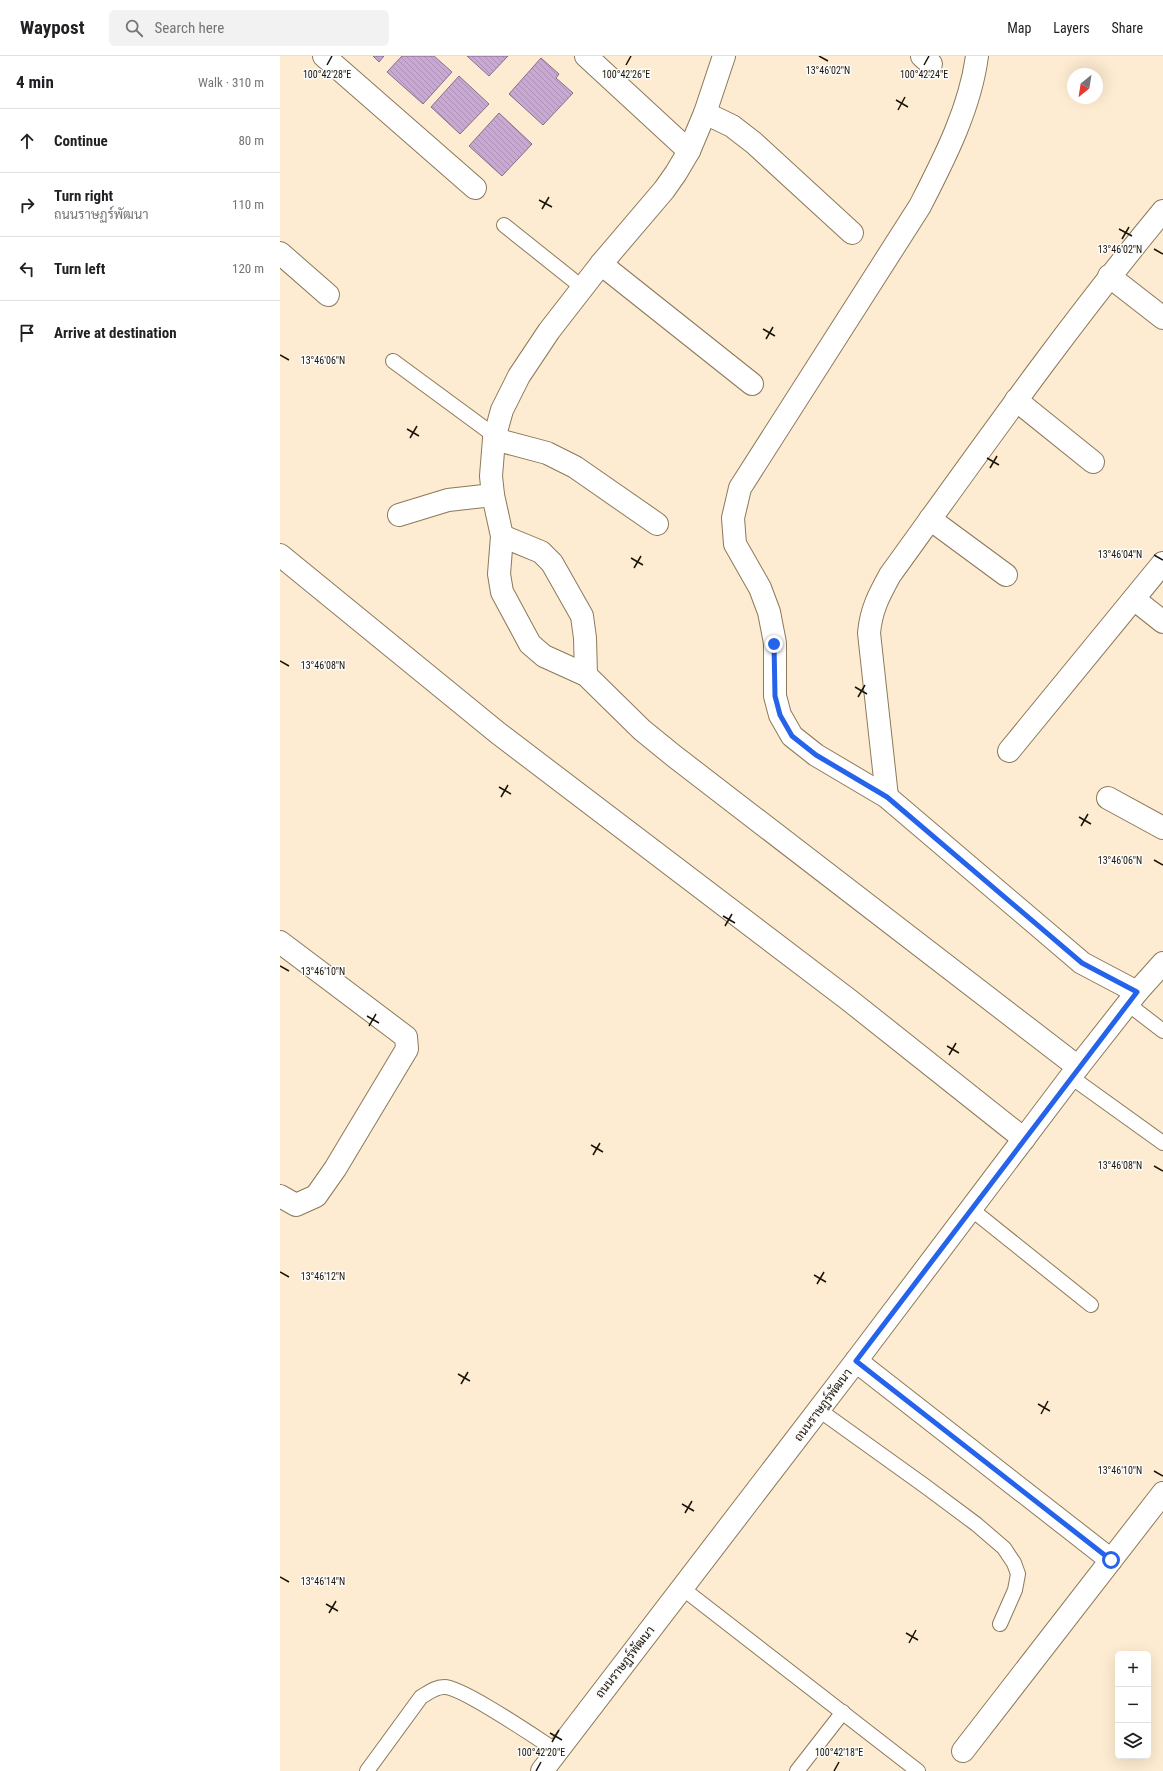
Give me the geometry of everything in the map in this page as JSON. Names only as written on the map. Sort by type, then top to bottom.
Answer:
[{"type":"street","points":[[324,56],[475,188]]},
{"type":"street","points":[[586,56],[689,151]]},
{"type":"street","points":[[724,56],[705,113],[689,151],[664,190],[601,264],[549,331],[519,376],[502,410],[495,437],[491,476],[493,495],[502,536],[499,574],[502,592],[530,644],[544,656],[586,675],[642,730],[669,752],[1075,1072]]},
{"type":"street","points":[[977,56],[975,72],[969,93],[948,150],[920,206],[740,488],[733,518],[735,544],[760,588],[769,612],[774,644],[775,696],[780,715],[792,736],[816,755],[887,797],[1082,963],[1132,998]]},
{"type":"street","points":[[705,113],[732,126],[754,143],[852,233]]},
{"type":"street","points":[[887,797],[869,633],[871,616],[879,594],[890,575],[1016,400],[1109,276],[1163,211]]},
{"type":"street","points":[[280,253],[328,295]]},
{"type":"street","points":[[601,264],[752,384]]},
{"type":"street","points":[[1109,276],[1163,318]]},
{"type":"street","points":[[1016,400],[1094,462]]},
{"type":"street","points":[[495,437],[547,453],[575,467],[657,524]]},
{"type":"street","points":[[399,515],[448,500],[493,495]]},
{"type":"street","points":[[930,519],[1006,575]]},
{"type":"street","points":[[502,536],[541,552],[552,563],[582,616],[585,638],[586,675]]},
{"type":"street","points":[[280,555],[498,733],[843,995],[1024,1139]]},
{"type":"street","points":[[1009,751],[1163,563]]},
{"type":"street","points":[[1134,598],[1163,622]]},
{"type":"street","points":[[1108,798],[1163,828]]},
{"type":"street","points":[[280,942],[406,1037],[407,1048],[335,1169],[316,1196],[296,1205],[280,1196]]},
{"type":"street","name":"ถนนราษฏร์พัฒนา","points":[[542,1771],[819,1410],[1075,1072],[1132,998],[1163,963]]},
{"type":"street","points":[[856,1361],[1111,1560]]},
{"type":"street","points":[[963,1751],[1163,1493]]},
{"type":"lane","points":[[504,225],[583,288]]},
{"type":"lane","points":[[393,361],[495,437]]},
{"type":"lane","points":[[1132,998],[1163,1031]]},
{"type":"lane","points":[[1075,1072],[1163,1143]]},
{"type":"lane","points":[[971,1209],[1091,1305]]},
{"type":"lane","points":[[819,1410],[976,1524],[1004,1548],[1014,1563],[1018,1574],[1016,1590],[1000,1624]]},
{"type":"lane","points":[[682,1588],[918,1771]]},
{"type":"lane","points":[[367,1771],[421,1697],[433,1690],[444,1687],[467,1695],[557,1751]]},
{"type":"lane","points":[[797,1771],[842,1712]]},
{"type":"building","points":[[373,56],[384,56],[379,62]]},
{"type":"building","points":[[402,56],[434,56],[452,72],[423,104],[387,72]]},
{"type":"building","points":[[467,56],[508,56],[489,76]]},
{"type":"building","points":[[541,58],[559,74],[556,78],[573,93],[543,125],[509,94]]},
{"type":"building","points":[[459,76],[489,104],[460,134],[431,107]]},
{"type":"building","points":[[499,113],[532,144],[502,176],[469,146]]},
{"type":"route","points":[[774,644],[775,696],[780,715],[792,736],[816,755],[887,797],[1082,963],[1137,992],[1078,1067],[856,1361],[1111,1560]]}]
